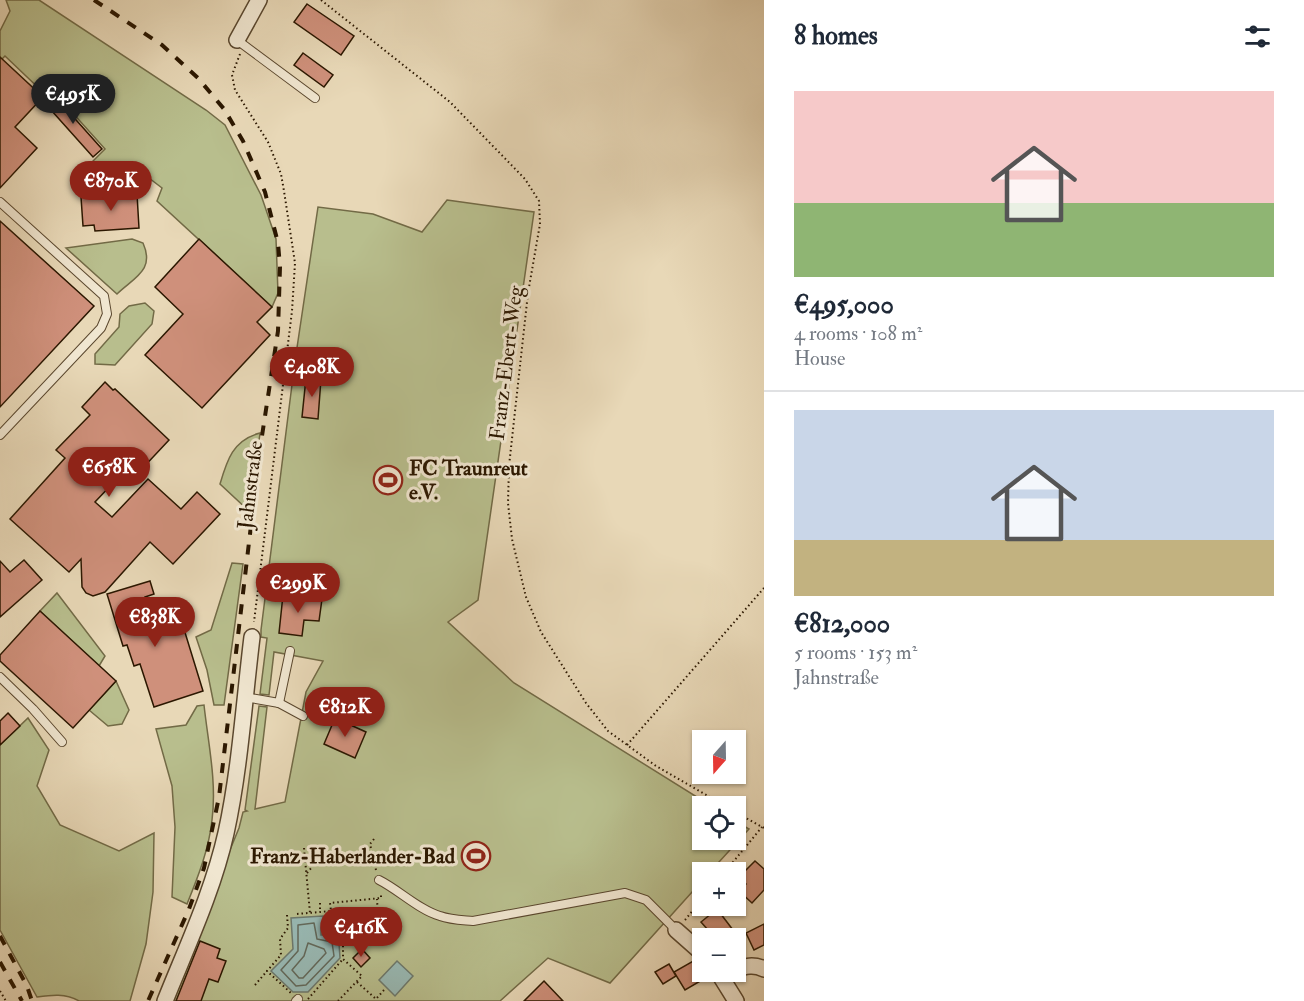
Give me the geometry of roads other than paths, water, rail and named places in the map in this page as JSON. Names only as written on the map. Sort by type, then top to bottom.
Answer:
[{"type":"street","points":[[239,45],[259,0]]},
{"type":"street","points":[[165,1001],[219,860],[231,809],[252,637]]},
{"type":"street","points":[[676,930],[692,944]]},
{"type":"street","points":[[746,967],[757,966],[764,969]]},
{"type":"street","points":[[730,982],[736,1001]]},
{"type":"lane","points":[[239,45],[315,98]]},
{"type":"lane","points":[[0,202],[104,296],[107,314],[101,328],[0,435]]},
{"type":"lane","points":[[279,703],[290,651]]},
{"type":"lane","points":[[0,677],[62,742]]},
{"type":"lane","points":[[245,698],[279,703],[303,716]]},
{"type":"lane","points":[[379,880],[429,912],[464,920],[487,919],[626,893],[646,900],[676,930]]},
{"type":"water","points":[[323,916],[324,928],[321,928],[321,935],[329,935],[329,930],[338,929],[340,958],[308,992],[293,992],[271,971],[293,949],[291,918]]},
{"type":"water","points":[[397,961],[413,976],[395,996],[379,980]]},
{"type":"railway","points":[[94,0],[162,45],[198,78],[224,109],[243,141],[265,192],[278,243],[280,267],[278,331],[260,449],[219,797],[204,868],[189,909],[148,1001]]},
{"type":"railway","points":[[0,936],[27,986],[32,1001]]},
{"type":"railway","points":[[0,962],[22,1001]]},
{"type":"place","name":"FC Traunreut e.V.","points":[[388,480]]},
{"type":"place","name":"Franz-Haberlander-Bad","points":[[476,856]]}]
